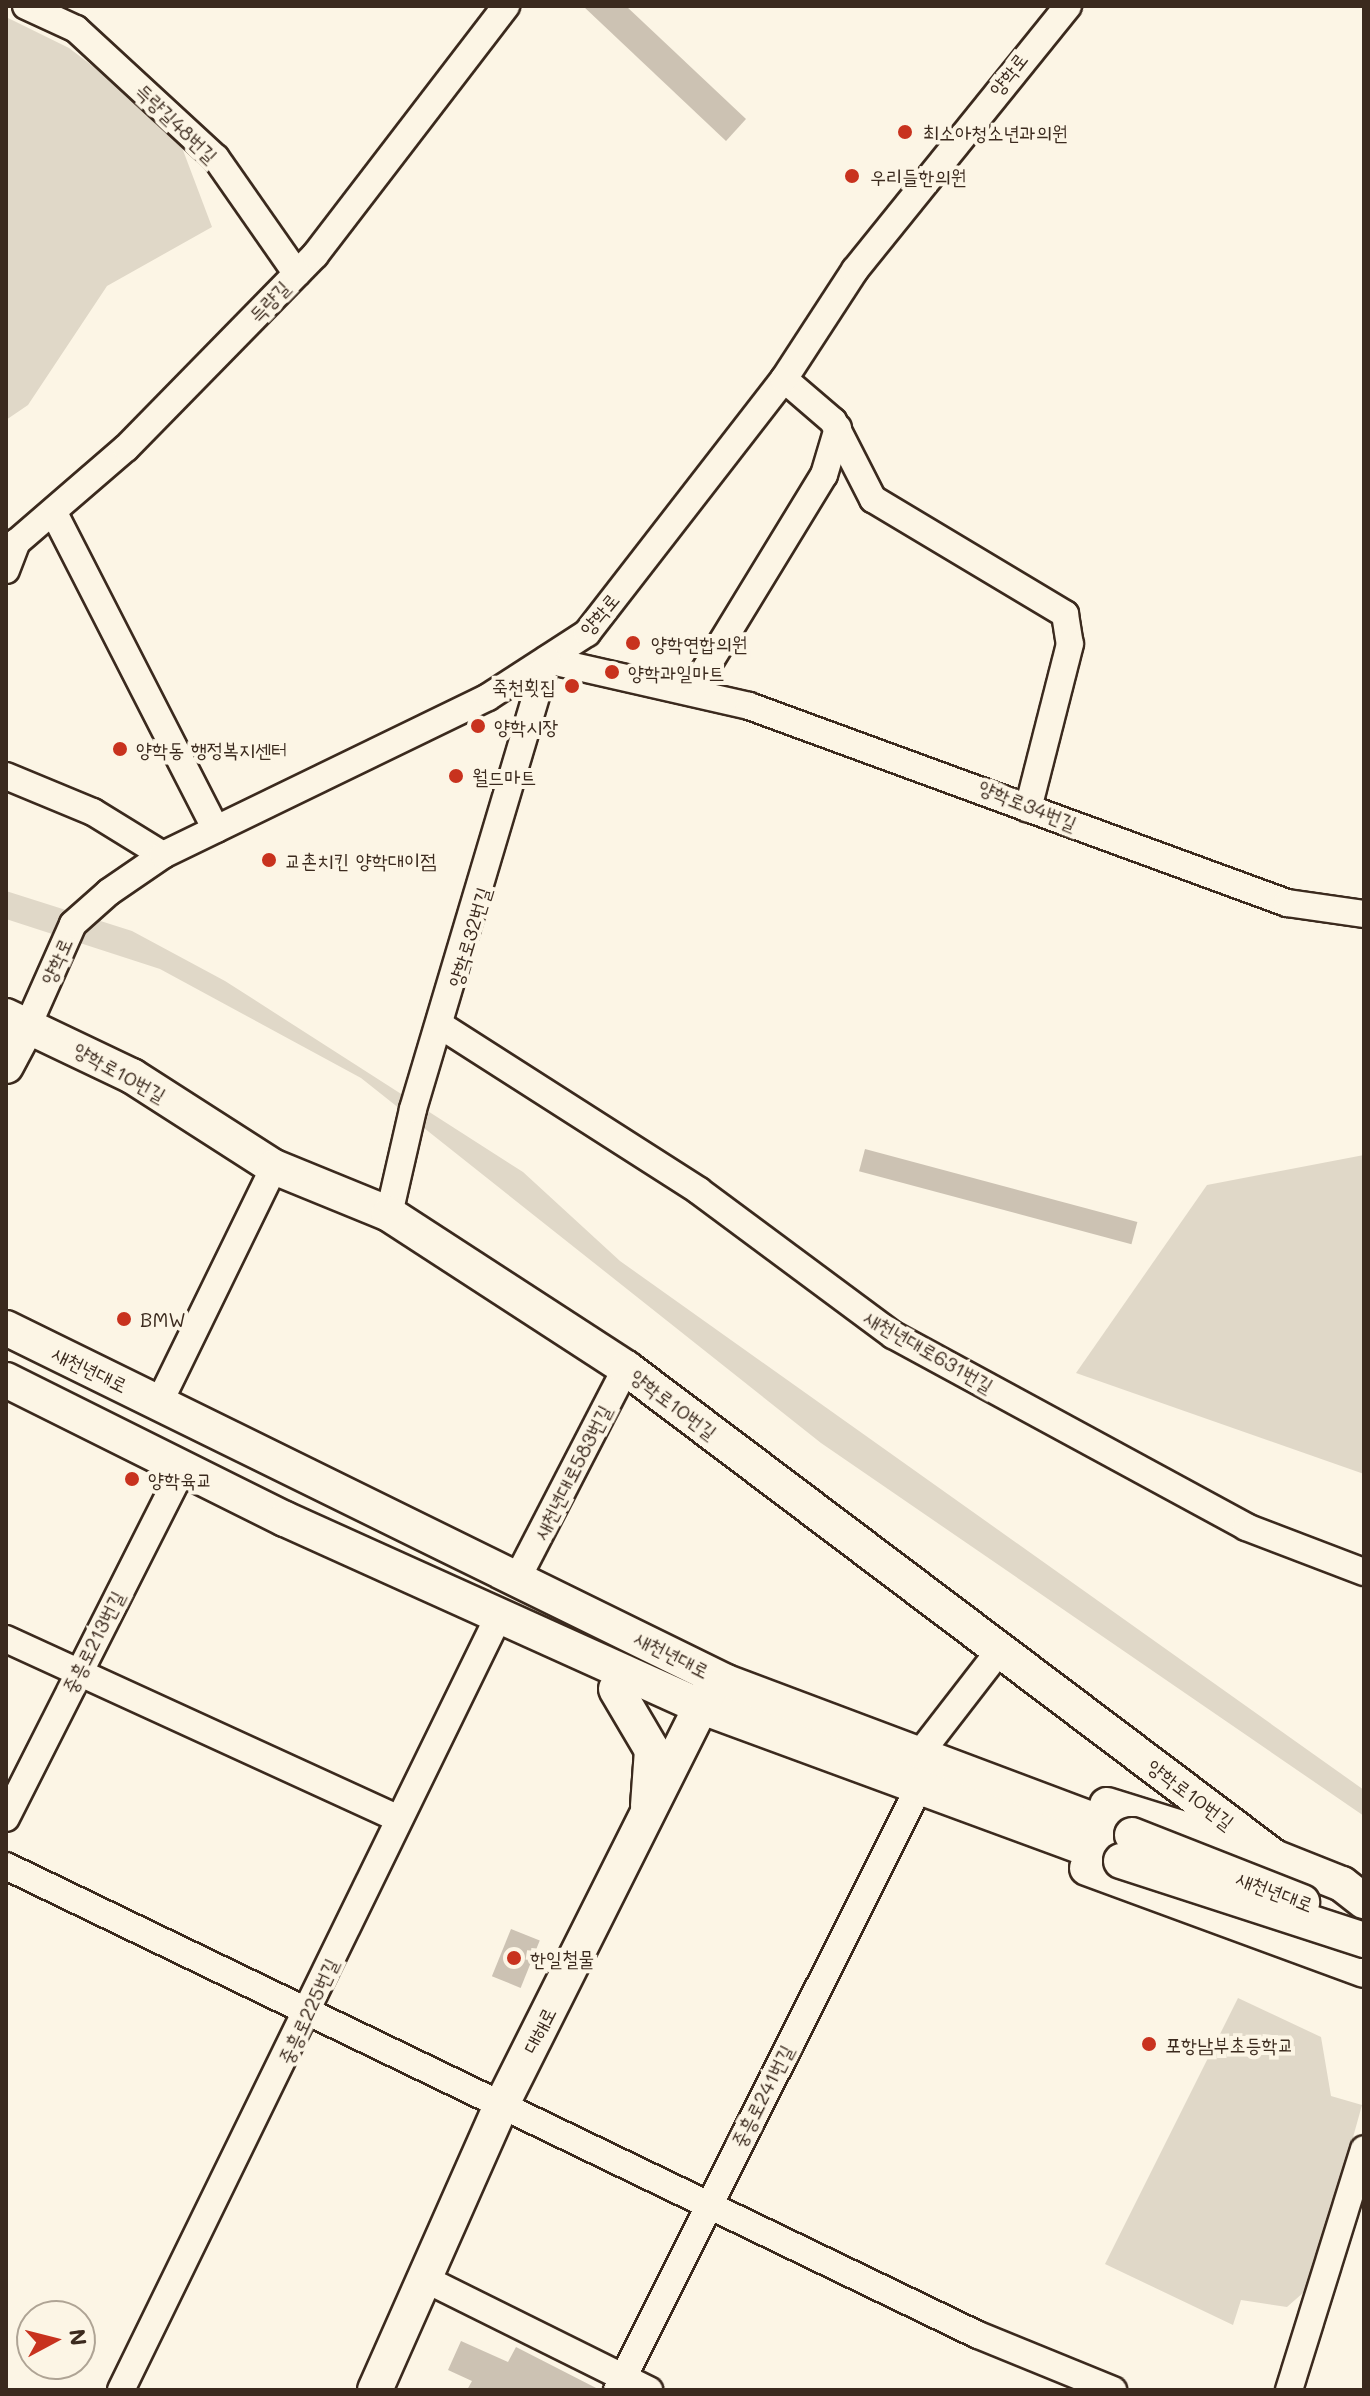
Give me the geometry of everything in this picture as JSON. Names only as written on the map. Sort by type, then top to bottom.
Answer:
[{"type":"main road","name":"양학로","points":[[6,1066],[17,1019]]},
{"type":"main road","name":"양학로10번길","points":[[17,1019],[132,1076],[274,1167],[389,1214],[626,1368],[1289,1863]]},
{"type":"main road","name":"새천년대로","points":[[6,1328],[518,1577],[710,1697]]},
{"type":"main road","name":"새천년대로","points":[[6,1380],[434,1588],[710,1697],[1126,1848],[1364,1940]]},
{"type":"main road","points":[[434,1588],[461,1615],[616,1689],[710,1697],[911,1803],[1364,1970]]},
{"type":"main road","points":[[710,1697],[758,1679],[928,1743],[1289,1863],[1364,1901]]},
{"type":"main road","points":[[616,1689],[652,1750],[647,1816]]},
{"type":"main road","name":"대해로","points":[[375,2390],[429,2281],[501,2106],[710,1697]]},
{"type":"main road","name":"새천년대로","points":[[1126,1848],[1328,1912],[1364,1918]]},
{"type":"main road","points":[[1289,1863],[1316,1896],[1306,1950]]},
{"type":"street","name":"득량길48번길","points":[[26,6],[76,29],[216,158],[297,274]]},
{"type":"street","name":"득량길","points":[[8,561],[17,542],[55,515],[297,274],[442,97],[506,6]]},
{"type":"street","name":"양학로","points":[[17,1019],[73,924],[163,855],[447,718],[587,633],[784,379],[855,270],[1068,6]]},
{"type":"street","points":[[784,379],[838,428],[873,499],[1065,614],[1070,644],[1028,809]]},
{"type":"street","points":[[692,691],[824,475],[838,428]]},
{"type":"street","points":[[55,515],[216,829]]},
{"type":"street","name":"양학로34번길","points":[[547,660],[692,691],[956,776],[1028,809],[1287,903],[1364,914]]},
{"type":"street","name":"양학로32번길","points":[[389,1214],[413,1109],[443,1027],[547,660]]},
{"type":"street","points":[[6,776],[93,812],[163,855]]},
{"type":"street","name":"새천년대로631번길","points":[[443,1027],[699,1191],[893,1335],[1246,1527],[1364,1572]]},
{"type":"street","points":[[159,1403],[274,1167]]},
{"type":"street","name":"새천년대로583번길","points":[[518,1577],[626,1368]]},
{"type":"street","name":"중흥로213번길","points":[[6,1818],[183,1468]]},
{"type":"street","name":"중흥로225번길","points":[[121,2390],[306,2015],[397,1818],[492,1630]]},
{"type":"street","points":[[6,1639],[79,1669],[397,1818]]},
{"type":"street","points":[[928,1743],[1000,1650]]},
{"type":"street","name":"중흥로241번길","points":[[620,2383],[708,2201],[911,1803]]},
{"type":"street","points":[[6,1866],[306,2015],[708,2201],[978,2335],[1113,2390]]},
{"type":"street","points":[[1289,2390],[1364,2149]]},
{"type":"street","points":[[429,2281],[620,2383],[649,2390]]},
{"type":"shaded area","points":[[6,17],[69,48],[175,129],[212,227],[107,286],[28,405],[6,420]]},
{"type":"shaded area","points":[[6,891],[132,931],[225,981],[523,1172],[620,1261],[1364,1790],[1364,1816],[821,1443],[361,1078],[160,969],[6,919]]},
{"type":"shaded area","points":[[1364,1155],[1364,1474],[1076,1373],[1207,1185]]},
{"type":"shaded area","points":[[1238,1998],[1321,2037],[1331,2096],[1362,2105],[1312,2285],[1287,2307],[1241,2300],[1233,2325],[1105,2264]]},
{"type":"building","points":[[583,6],[626,6],[746,119],[726,141]]},
{"type":"building","points":[[865,1149],[1137,1222],[1131,1244],[859,1171]]},
{"type":"building","name":"한일철물","points":[[511,1929],[540,1941],[521,1988],[492,1976]]},
{"type":"building","points":[[461,2341],[508,2362],[516,2347],[600,2390],[467,2390],[472,2381],[448,2370]]},
{"type":"place","name":"최소아청소년과의원","points":[[905,132]]},
{"type":"place","name":"우리들한의원","points":[[852,176]]},
{"type":"place","name":"양학연합의원","points":[[633,643]]},
{"type":"place","name":"양학과일마트","points":[[612,672]]},
{"type":"place","name":"죽천횟집","points":[[572,686]]},
{"type":"place","name":"양학시장","points":[[478,726]]},
{"type":"place","name":"양학동 행정복지센터","points":[[120,749]]},
{"type":"place","name":"월드마트","points":[[456,776]]},
{"type":"place","name":"교촌치킨 양학대이점","points":[[269,860]]},
{"type":"place","name":"BMW","points":[[124,1319]]},
{"type":"place","name":"양학육교","points":[[132,1479]]},
{"type":"place","name":"한일철물","points":[[514,1958]]},
{"type":"place","name":"포항남부초등학교","points":[[1149,2044]]}]
